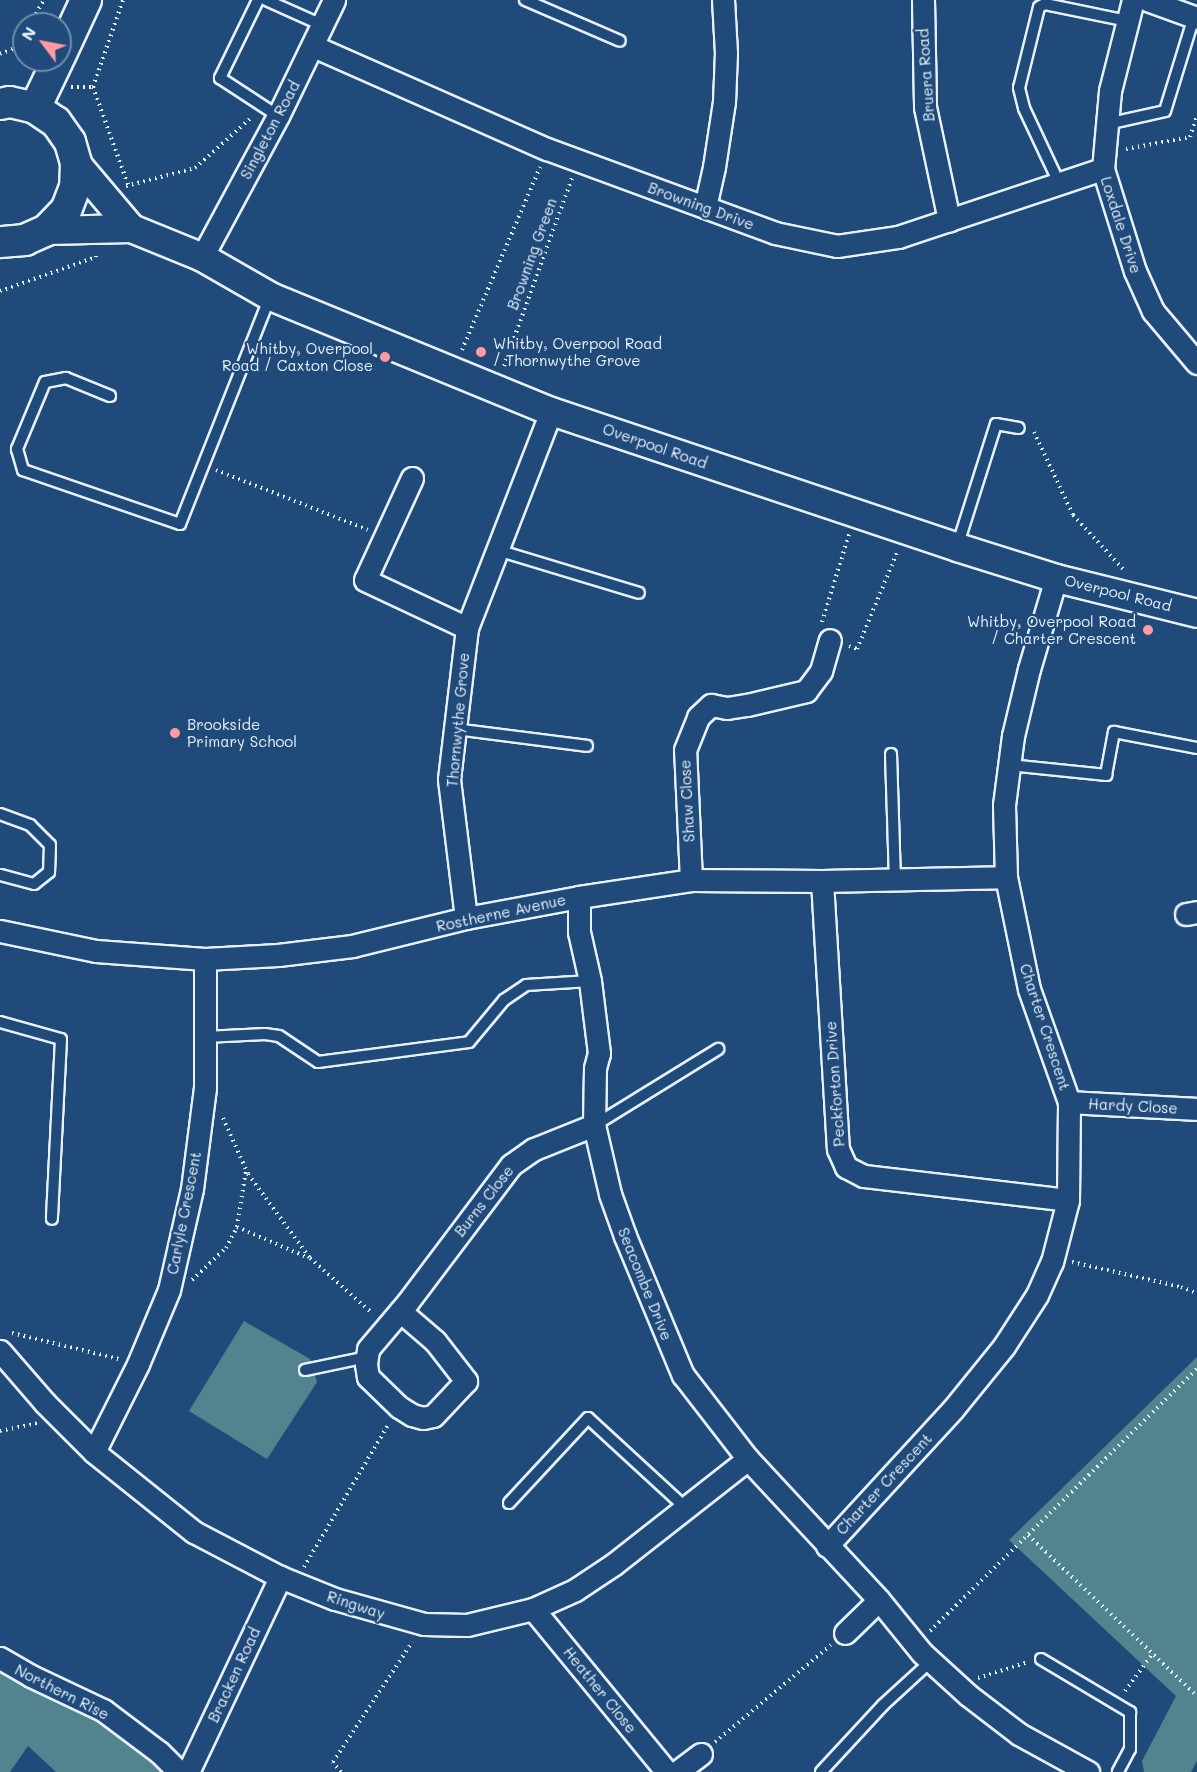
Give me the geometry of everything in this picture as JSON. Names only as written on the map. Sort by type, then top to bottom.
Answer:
[{"type":"main road","points":[[72,30],[86,0]]},
{"type":"main road","points":[[40,98],[52,72]]},
{"type":"main road","points":[[0,104],[40,98]]},
{"type":"main road","points":[[0,242],[25,240],[47,230],[66,210],[75,188],[76,163],[70,142],[40,98]]},
{"type":"street","name":"Singleton Road","points":[[202,257],[271,111],[313,46],[334,0]]},
{"type":"street","points":[[705,207],[724,102],[726,53],[723,0]]},
{"type":"street","name":"Bruera Road","points":[[923,0],[925,107],[949,220]]},
{"type":"street","name":"Loxdale Drive","points":[[1133,0],[1110,91],[1104,161],[1135,271],[1153,311],[1197,363]]},
{"type":"street","points":[[1147,0],[1196,18]]},
{"type":"street","name":"Browning Drive","points":[[313,46],[547,149],[775,233],[837,246],[897,237],[1041,188],[1060,185],[1104,161]]},
{"type":"street","name":"Overpool Road","points":[[76,163],[118,193],[131,228]]},
{"type":"street","name":"Overpool Road","points":[[47,230],[131,228],[202,257],[270,297],[551,411],[1056,578],[1197,613]]},
{"type":"street","name":"Thornwythe Grove","points":[[466,918],[449,779],[467,628],[551,411]]},
{"type":"street","points":[[412,478],[365,580],[467,628]]},
{"type":"street","name":"Charter Crescent","points":[[827,1546],[989,1367],[1037,1296],[1053,1258],[1068,1200],[1070,1102],[1029,989],[1005,877],[1004,805],[1013,736],[1029,669],[1056,578]]},
{"type":"street","name":"Shaw Close","points":[[691,880],[685,750],[698,717],[711,705],[727,708],[806,691],[821,671],[830,640]]},
{"type":"street","name":"Rostherne Avenue","points":[[0,931],[96,951],[205,958],[278,955],[351,946],[466,918],[579,897],[691,880],[822,881],[1005,877]]},
{"type":"street","name":"Peckforton Drive","points":[[822,881],[838,1149],[846,1167],[864,1176],[1068,1200]]},
{"type":"street","name":"Seacombe Drive","points":[[579,897],[579,932],[590,981],[599,1053],[595,1068],[594,1125],[610,1194],[683,1375],[748,1459],[879,1600],[931,1662],[956,1685],[1019,1734],[1088,1772]]},
{"type":"street","name":"Carlyle Crescent","points":[[94,1452],[138,1364],[169,1290],[192,1189],[203,1104],[205,958]]},
{"type":"street","name":"Hardy Close","points":[[1070,1102],[1197,1109]]},
{"type":"street","name":"Burns Close","points":[[367,1357],[368,1349],[394,1319],[511,1164],[534,1149],[594,1125]]},
{"type":"street","points":[[367,1357],[368,1377],[399,1407],[412,1416],[423,1418],[433,1416],[466,1381],[435,1341],[394,1319]]},
{"type":"street","name":"Ringway","points":[[0,1351],[59,1418],[94,1452],[194,1532],[287,1580],[391,1617],[424,1624],[467,1624],[533,1609],[575,1590],[614,1564],[748,1459]]},
{"type":"street","name":"Bracken Road","points":[[188,1772],[287,1580]]},
{"type":"street","points":[[845,1633],[879,1600]]},
{"type":"street","name":"Heather Close","points":[[533,1609],[667,1772]]},
{"type":"street","name":"Northern Rise","points":[[0,1658],[31,1676],[103,1710],[159,1752],[179,1772]]},
{"type":"street","points":[[677,1772],[701,1754]]},
{"type":"lane","points":[[258,0],[220,78],[271,111]]},
{"type":"lane","points":[[266,0],[322,25]]},
{"type":"lane","points":[[525,0],[620,41]]},
{"type":"lane","points":[[1060,185],[1024,108],[1019,88],[1039,7],[1045,4],[1128,21]]},
{"type":"lane","points":[[1107,124],[1165,111],[1196,18]]},
{"type":"lane","points":[[110,396],[66,378],[45,382],[17,448],[23,470],[180,524],[270,297]]},
{"type":"lane","points":[[957,547],[996,424],[1018,428]]},
{"type":"lane","points":[[497,550],[639,593]]},
{"type":"lane","points":[[455,729],[587,746]]},
{"type":"lane","points":[[1009,765],[1106,775],[1114,732],[1197,748]]},
{"type":"lane","points":[[891,754],[895,880]]},
{"type":"lane","points":[[0,814],[30,825],[50,845],[49,872],[34,884],[0,876]]},
{"type":"lane","points":[[205,1037],[265,1034],[279,1036],[318,1062],[469,1042],[504,1000],[526,985],[590,981]]},
{"type":"lane","points":[[0,1022],[61,1039],[52,1219]]},
{"type":"lane","points":[[594,1125],[718,1049]]},
{"type":"lane","points":[[305,1370],[367,1357]]},
{"type":"lane","points":[[509,1503],[588,1418],[686,1508]]},
{"type":"lane","points":[[1041,1659],[1130,1712],[1130,1749],[1118,1772]]},
{"type":"lane","points":[[821,1772],[883,1705],[931,1662]]},
{"type":"path","points":[[123,0],[93,87],[118,193],[195,168],[271,111]]},
{"type":"path","points":[[40,98],[93,87]]},
{"type":"path","points":[[1104,161],[1190,136],[1197,117]]},
{"type":"path","name":"Browning Green","points":[[454,370],[547,149]]},
{"type":"path","name":"Browning Green","points":[[495,389],[577,160]]},
{"type":"path","points":[[0,291],[96,257],[95,228]]},
{"type":"path","points":[[1018,428],[1034,432],[1073,515],[1154,602]]},
{"type":"path","points":[[205,465],[386,537]]},
{"type":"path","points":[[856,513],[818,634],[830,640],[857,649],[906,530]]},
{"type":"path","points":[[203,1104],[223,1117],[246,1167],[310,1258]]},
{"type":"path","points":[[169,1290],[189,1282],[226,1248],[237,1227],[246,1167]]},
{"type":"path","points":[[237,1227],[310,1258],[394,1319]]},
{"type":"path","points":[[1053,1258],[1181,1287],[1197,1293]]},
{"type":"path","points":[[0,1330],[138,1364]]},
{"type":"path","points":[[916,1645],[1197,1369]]},
{"type":"path","points":[[287,1580],[399,1407]]},
{"type":"path","points":[[0,1431],[59,1418]]},
{"type":"path","points":[[1028,1535],[1197,1696]]},
{"type":"path","points":[[341,1772],[333,1762],[424,1624]]},
{"type":"path","points":[[701,1754],[845,1633]]},
{"type":"path","points":[[1115,1703],[1153,1653]]},
{"type":"path","points":[[956,1685],[1041,1659]]},
{"type":"green space","points":[[244,1321],[310,1359],[317,1382],[267,1459],[189,1411]]},
{"type":"green space","points":[[1197,1357],[1197,1761],[1191,1772],[1144,1772],[1142,1761],[1176,1696],[1009,1540]]},
{"type":"green space","points":[[0,1667],[79,1706],[115,1728],[167,1772],[56,1772],[28,1746],[10,1772],[0,1772]]},
{"type":"place","name":"Whitby, Overpool Road / Thornwythe Grove","points":[[481,352]]},
{"type":"place","name":"Whitby, Overpool Road / Caxton Close","points":[[385,357]]},
{"type":"place","name":"Whitby, Overpool Road / Charter Crescent","points":[[1148,630]]},
{"type":"place","name":"Brookside Primary School","points":[[175,733]]}]
